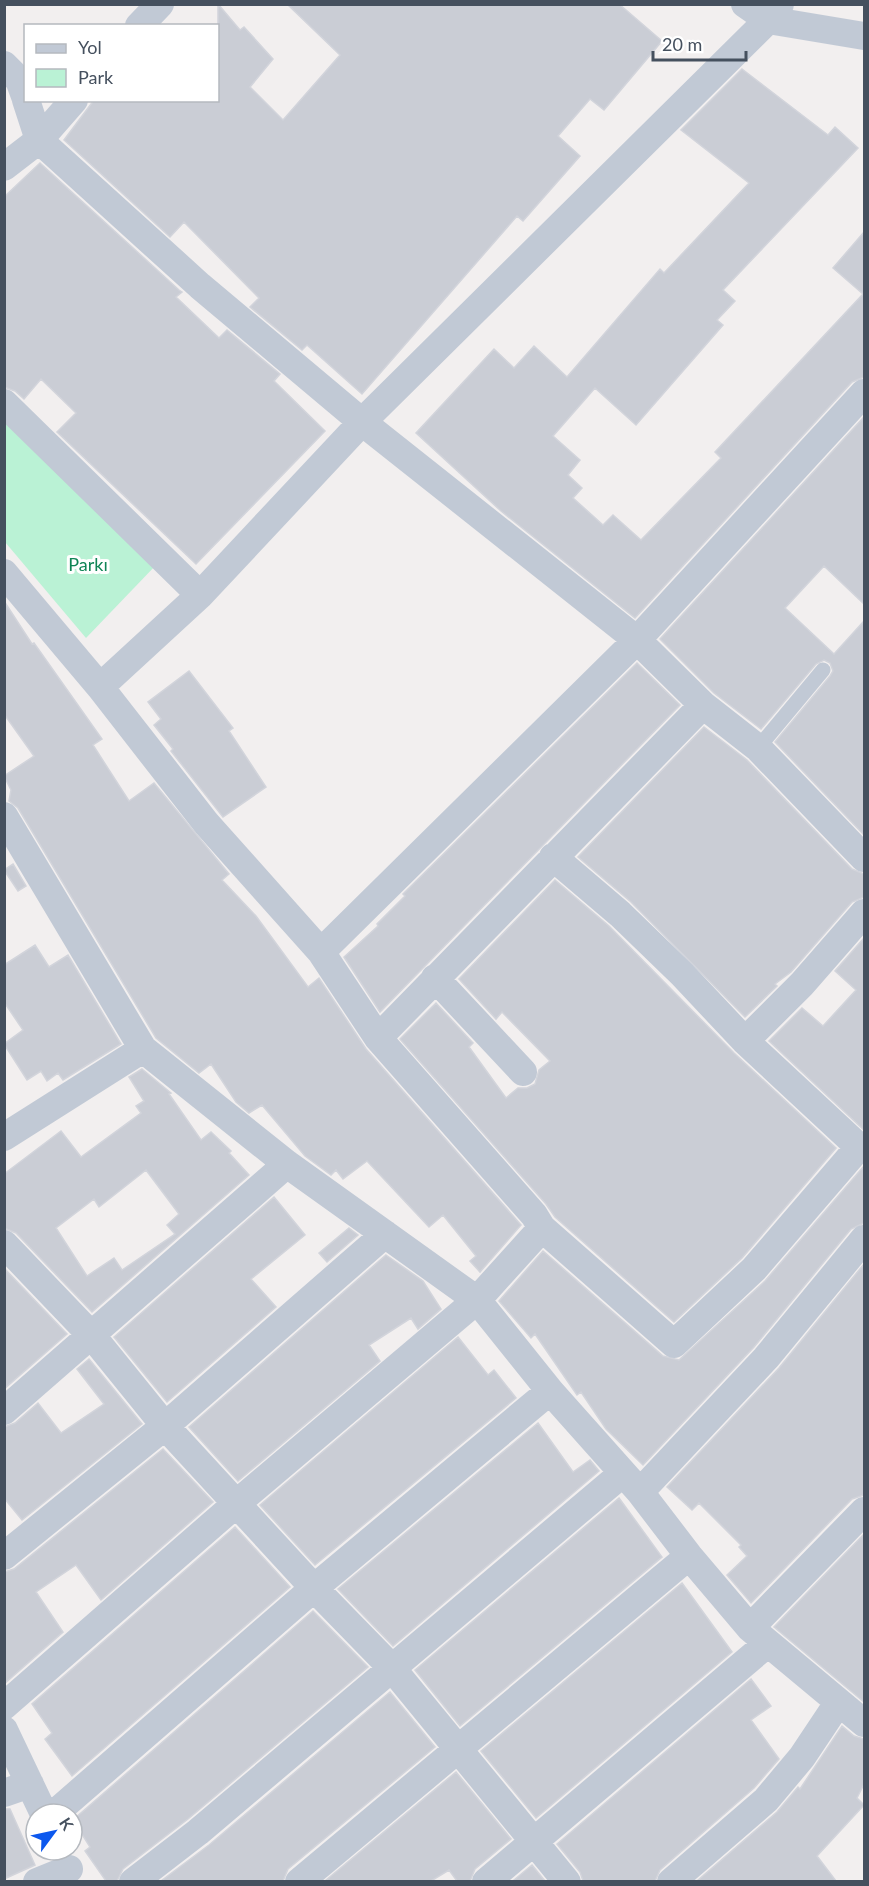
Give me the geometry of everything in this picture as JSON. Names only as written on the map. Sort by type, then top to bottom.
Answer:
[{"type":"street","points":[[745,4],[864,36]]},
{"type":"street","points":[[100,687],[200,595],[362,422],[774,12]]},
{"type":"street","points":[[16,87],[39,140],[200,286],[362,422],[638,640],[703,705],[758,748],[864,858]]},
{"type":"street","points":[[4,167],[39,140],[72,102]]},
{"type":"street","points":[[321,952],[638,640],[864,393]]},
{"type":"street","points":[[4,403],[200,595]]},
{"type":"street","points":[[4,573],[100,687],[206,823],[321,952],[378,1038],[534,1215],[542,1228],[674,1344],[754,1269],[859,1147],[745,1041],[682,974],[620,914],[553,857]]},
{"type":"street","points":[[378,1038],[703,705]]},
{"type":"street","points":[[4,816],[143,1049],[287,1164],[477,1300],[550,1391],[631,1482],[689,1556],[758,1636],[864,1724]]},
{"type":"street","points":[[745,1041],[802,984],[864,913]]},
{"type":"street","points":[[435,978],[523,1072]]},
{"type":"street","points":[[4,1137],[143,1049]]},
{"type":"street","points":[[4,1411],[93,1336],[287,1164]]},
{"type":"street","points":[[4,1706],[237,1503],[477,1300],[542,1228]]},
{"type":"street","points":[[4,1556],[165,1426],[385,1234]]},
{"type":"street","points":[[133,1881],[198,1832],[391,1666],[631,1482],[766,1358],[864,1239]]},
{"type":"street","points":[[4,1244],[93,1336],[165,1426],[314,1588],[391,1666],[567,1881]]},
{"type":"street","points":[[68,1802],[314,1588],[550,1391]]},
{"type":"street","points":[[486,1881],[534,1841],[758,1636],[864,1511]]},
{"type":"street","points":[[299,1881],[689,1556]]},
{"type":"street","points":[[671,1881],[766,1800],[802,1757],[838,1704]]},
{"type":"street","points":[[4,1730],[17,1788],[32,1802]]},
{"type":"street","points":[[37,1881],[69,1867]]},
{"type":"lane","points":[[758,748],[823,670]]},
{"type":"green space","name":"Parkı","points":[[4,419],[157,564],[86,638],[5,542]]},
{"type":"building","points":[[218,4],[240,30],[244,27],[273,59],[250,87],[283,120],[340,55],[287,4],[619,4],[662,41],[604,110],[590,99],[558,136],[580,156],[523,221],[517,216],[362,394],[307,345],[302,350],[250,307],[259,298],[184,222],[170,237],[64,140],[92,102],[219,102]]},
{"type":"building","points":[[742,69],[828,135],[835,127],[858,148],[723,290],[735,301],[717,320],[723,325],[636,425],[595,388],[553,436],[580,460],[568,475],[582,488],[573,498],[603,525],[613,515],[641,540],[721,458],[715,452],[863,294],[833,268],[864,232],[864,377],[852,382],[635,618],[501,511],[416,433],[494,349],[514,368],[534,346],[567,377],[660,269],[664,273],[749,183],[681,130]]},
{"type":"building","points":[[40,163],[182,292],[176,297],[219,338],[227,330],[280,374],[274,381],[325,431],[196,564],[57,432],[76,413],[41,379],[24,399],[15,391],[4,387],[4,197]]},
{"type":"building","points":[[864,417],[864,604],[824,566],[785,608],[834,654],[864,621],[864,835],[775,742],[830,676],[833,671],[830,663],[824,660],[816,664],[761,729],[714,693],[660,639]]},
{"type":"building","points":[[4,601],[32,644],[34,643],[102,739],[93,745],[129,801],[154,783],[229,874],[222,880],[256,916],[308,987],[319,978],[366,1049],[521,1225],[480,1272],[470,1261],[476,1256],[443,1215],[429,1227],[367,1161],[343,1179],[336,1170],[331,1175],[305,1156],[262,1105],[249,1113],[236,1102],[211,1064],[199,1073],[156,1038],[18,808],[9,801],[11,790],[4,776],[34,756],[4,714]]},
{"type":"building","points":[[637,663],[680,705],[380,1012],[344,957],[378,926],[377,924],[405,896],[403,894]]},
{"type":"building","points":[[189,671],[233,728],[229,731],[266,787],[223,817],[171,751],[173,749],[154,725],[161,719],[148,702]]},
{"type":"building","points":[[704,727],[747,760],[852,869],[864,874],[864,897],[852,902],[791,972],[775,984],[777,986],[745,1017],[631,902],[578,857]]},
{"type":"building","points":[[13,864],[26,886],[18,891],[4,870]]},
{"type":"building","points":[[555,880],[609,926],[734,1053],[836,1148],[742,1258],[674,1322],[555,1217],[400,1039],[436,1003],[473,1043],[469,1047],[506,1098],[518,1088],[527,1088],[535,1084],[539,1070],[550,1061],[502,1012],[496,1019],[459,979]]},
{"type":"building","points":[[864,938],[864,1130],[769,1041],[802,1008],[823,1026],[856,990],[835,971]]},
{"type":"building","points":[[35,945],[49,967],[68,955],[121,1044],[63,1080],[58,1073],[47,1081],[41,1071],[27,1080],[4,1044],[23,1030],[4,1002],[4,965]]},
{"type":"building","points":[[142,1069],[171,1093],[169,1094],[201,1140],[211,1132],[231,1151],[229,1153],[249,1175],[92,1312],[16,1233],[4,1228],[4,1174],[61,1131],[81,1157],[141,1113],[136,1106],[144,1101],[129,1077]],"holes":[[[146,1170],[179,1214],[167,1225],[175,1234],[122,1270],[114,1258],[87,1276],[56,1228],[94,1199],[99,1207]]]},
{"type":"building","points":[[864,1166],[864,1223],[851,1229],[754,1347],[643,1465],[606,1429],[581,1392],[577,1395],[535,1334],[531,1338],[499,1301],[543,1251],[663,1356],[679,1360],[765,1281]]},
{"type":"building","points":[[274,1197],[305,1235],[251,1279],[276,1307],[167,1402],[114,1337]]},
{"type":"building","points":[[349,1228],[358,1235],[327,1262],[319,1253]]},
{"type":"building","points":[[386,1255],[423,1281],[441,1309],[418,1329],[411,1318],[369,1345],[380,1361],[238,1481],[189,1427]]},
{"type":"building","points":[[864,1264],[864,1495],[852,1499],[751,1603],[727,1575],[747,1556],[739,1547],[741,1545],[699,1503],[692,1510],[667,1487],[779,1368]]},
{"type":"building","points":[[4,1268],[67,1334],[4,1389]]},
{"type":"building","points":[[458,1337],[488,1375],[494,1370],[516,1398],[315,1565],[260,1505]]},
{"type":"building","points":[[89,1359],[142,1424],[22,1520],[4,1498],[4,1427],[15,1423],[38,1403],[61,1433],[104,1404],[77,1369]]},
{"type":"building","points":[[538,1423],[573,1472],[590,1460],[599,1471],[393,1646],[338,1589]]},
{"type":"building","points":[[163,1449],[213,1502],[101,1600],[76,1565],[36,1592],[63,1632],[4,1684],[4,1572],[14,1569]]},
{"type":"building","points":[[619,1498],[662,1557],[460,1726],[415,1670]]},
{"type":"building","points":[[235,1527],[290,1587],[72,1776],[45,1739],[52,1733],[32,1704]]},
{"type":"building","points":[[864,1534],[864,1702],[774,1627]]},
{"type":"building","points":[[682,1583],[732,1652],[536,1818],[481,1751]]},
{"type":"building","points":[[313,1611],[368,1667],[188,1819],[123,1869],[117,1881],[106,1881],[85,1851],[90,1847],[84,1837],[84,1810]]},
{"type":"building","points":[[751,1679],[771,1706],[751,1720],[779,1759],[754,1788],[660,1870],[655,1881],[583,1881],[580,1872],[557,1844]]},
{"type":"building","points":[[390,1692],[435,1747],[288,1869],[283,1881],[161,1881],[209,1845]]},
{"type":"building","points":[[842,1726],[854,1736],[864,1739],[864,1784],[857,1798],[864,1805],[817,1856],[836,1881],[697,1881],[777,1812],[798,1787],[800,1789]]},
{"type":"building","points":[[456,1772],[511,1839],[475,1869],[470,1881],[457,1881],[449,1870],[431,1881],[325,1881]]},
{"type":"building","points":[[4,1809],[10,1809],[24,1840],[24,1862],[34,1862],[35,1865],[4,1879]]},
{"type":"building","points":[[532,1865],[545,1881],[514,1880]]}]
